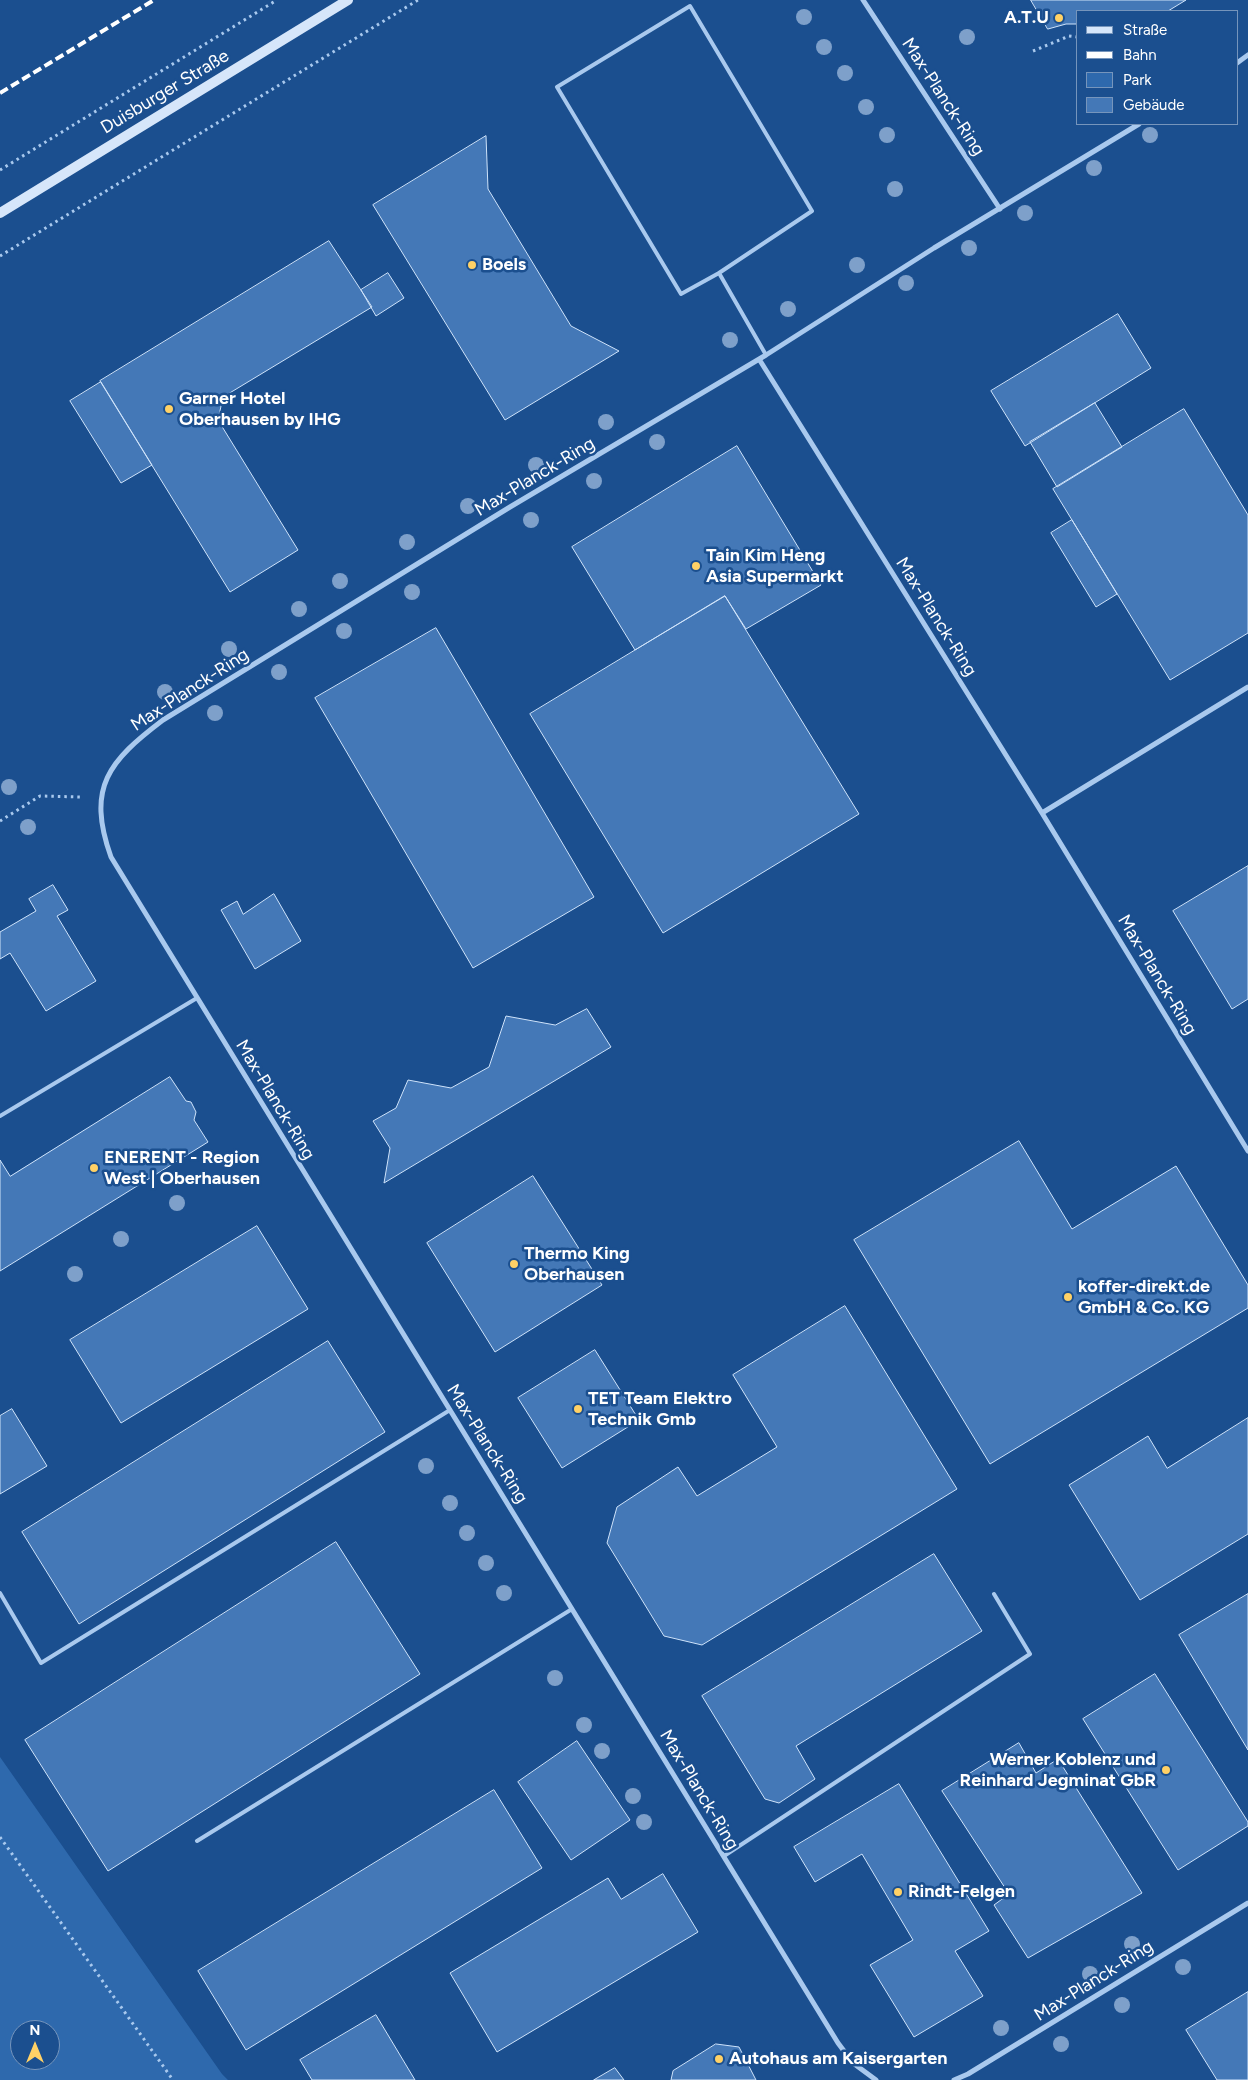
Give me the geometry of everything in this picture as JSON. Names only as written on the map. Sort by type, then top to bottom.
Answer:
[{"type":"main road","name":"Duisburger Straße","points":[[0,214],[348,0]]},
{"type":"street","name":"Max-Planck-Ring","points":[[863,0],[1000,209]]},
{"type":"street","name":"Max-Planck-Ring","points":[[876,2080],[853,2062],[838,2043],[111,857],[105,840],[101,797],[113,766],[121,755],[133,743],[163,720],[510,507],[766,355],[934,248],[1137,125]]},
{"type":"street","name":"Max-Planck-Ring","points":[[759,359],[1042,813],[1248,1151]]},
{"type":"street","points":[[1042,813],[1248,687]]},
{"type":"street","name":"Max-Planck-Ring","points":[[954,2080],[977,2069],[1248,1902]]},
{"type":"lane","points":[[690,6],[812,212],[719,273],[681,294],[557,87],[690,6]]},
{"type":"lane","points":[[719,273],[766,355]]},
{"type":"lane","points":[[0,1116],[197,998]]},
{"type":"lane","points":[[0,1593],[41,1663],[450,1410]]},
{"type":"lane","points":[[724,1856],[1030,1654],[994,1594]]},
{"type":"lane","points":[[197,1841],[572,1609]]},
{"type":"path","points":[[0,170],[277,0]]},
{"type":"path","points":[[0,256],[418,0]]},
{"type":"path","points":[[1033,51],[1069,36],[1076,37]]},
{"type":"path","points":[[0,821],[40,796],[101,797]]},
{"type":"path","points":[[0,1837],[173,2080]]},
{"type":"green space","points":[[0,1757],[222,2074],[228,2080],[0,2080]]},
{"type":"building","name":"A.T.U","points":[[1031,0],[1186,0],[1170,10],[1076,10],[1076,24],[1066,24],[1048,29]]},
{"type":"building","name":"Boels","points":[[486,136],[488,189],[571,326],[619,351],[505,420],[373,205]]},
{"type":"building","name":"Garner Hotel Oberhausen by IHG","points":[[329,241],[372,307],[223,397],[218,420],[298,550],[230,592],[100,381]]},
{"type":"building","points":[[388,273],[404,298],[376,316],[361,290]]},
{"type":"building","points":[[1118,314],[1151,368],[1025,446],[991,391]]},
{"type":"building","points":[[101,382],[152,465],[121,483],[70,401]]},
{"type":"building","points":[[1095,403],[1122,447],[1057,487],[1030,442]]},
{"type":"building","points":[[1184,409],[1248,515],[1248,633],[1170,680],[1053,489]]},
{"type":"building","name":"Tain Kim Heng Asia Supermarkt","points":[[737,446],[821,585],[746,629],[725,596],[635,650],[572,547]]},
{"type":"building","points":[[1072,520],[1117,594],[1096,607],[1051,533]]},
{"type":"building","points":[[725,596],[859,814],[663,933],[530,714]]},
{"type":"building","points":[[436,628],[594,897],[473,968],[315,698]]},
{"type":"building","points":[[1248,866],[1248,999],[1232,1009],[1173,911]]},
{"type":"building","points":[[53,885],[68,910],[57,916],[96,981],[46,1011],[10,953],[0,959],[0,932],[36,911],[29,899]]},
{"type":"building","points":[[274,894],[301,941],[255,969],[221,910],[237,901],[243,914]]},
{"type":"building","points":[[587,1009],[611,1047],[384,1183],[390,1148],[373,1121],[396,1108],[408,1080],[451,1088],[489,1067],[506,1016],[555,1025]]},
{"type":"building","name":"ENERENT - Region West | Oberhausen","points":[[170,1077],[186,1101],[191,1102],[196,1112],[194,1120],[208,1142],[0,1271],[0,1160],[10,1176]]},
{"type":"building","name":"koffer-direkt.de GmbH & Co. KG","points":[[1019,1141],[1072,1229],[1176,1166],[1248,1285],[1248,1308],[990,1464],[854,1240]]},
{"type":"building","name":"Thermo King Oberhausen","points":[[533,1176],[602,1285],[495,1352],[427,1243]]},
{"type":"building","points":[[257,1226],[308,1309],[121,1423],[70,1340]]},
{"type":"building","points":[[845,1306],[957,1489],[702,1645],[664,1636],[607,1543],[617,1507],[678,1467],[697,1496],[777,1447],[733,1375]]},
{"type":"building","points":[[328,1341],[385,1432],[79,1624],[22,1532]]},
{"type":"building","name":"TET Team Elektro Technik Gmb","points":[[595,1350],[639,1420],[562,1468],[518,1398]]},
{"type":"building","points":[[12,1409],[47,1466],[0,1494],[0,1416]]},
{"type":"building","points":[[1248,1418],[1248,1534],[1140,1600],[1069,1485],[1148,1436],[1167,1468]]},
{"type":"building","points":[[336,1542],[420,1674],[108,1871],[25,1740]]},
{"type":"building","points":[[934,1554],[982,1631],[796,1746],[815,1779],[779,1803],[765,1799],[702,1696]]},
{"type":"building","points":[[1248,1594],[1248,1750],[1179,1635]]},
{"type":"building","name":"Werner Koblenz und Reinhard Jegminat GbR","points":[[1155,1674],[1248,1822],[1248,1826],[1178,1870],[1083,1719]]},
{"type":"building","points":[[577,1741],[630,1820],[571,1860],[518,1782]]},
{"type":"building","points":[[1019,1743],[1036,1773],[1058,1759],[1142,1893],[1028,1958],[994,1905],[1009,1894],[942,1791]]},
{"type":"building","points":[[899,1784],[989,1931],[955,1951],[983,1996],[914,2037],[870,1965],[913,1940],[862,1854],[815,1882],[794,1847]]},
{"type":"building","points":[[494,1790],[542,1868],[246,2050],[198,1971]]},
{"type":"building","points":[[663,1874],[698,1932],[497,2052],[450,1973],[608,1878],[621,1899]]},
{"type":"building","points":[[1248,1992],[1248,2080],[1217,2080],[1186,2030]]},
{"type":"building","points":[[376,2015],[415,2080],[312,2080],[300,2060]]},
{"type":"building","name":"Autohaus am Kaisergarten","points":[[716,2044],[739,2047],[756,2080],[671,2080],[673,2071]]},
{"type":"building","points":[[615,2068],[624,2080],[594,2080]]},
{"type":"railway","points":[[0,93],[154,0]]},
{"type":"place","name":"A.T.U","points":[[1059,18]]},
{"type":"place","name":"Boels","points":[[472,265]]},
{"type":"place","name":"Garner Hotel Oberhausen by IHG","points":[[169,409]]},
{"type":"place","name":"Tain Kim Heng Asia Supermarkt","points":[[696,566]]},
{"type":"place","name":"ENERENT - Region West | Oberhausen","points":[[94,1168]]},
{"type":"place","name":"Thermo King Oberhausen","points":[[514,1264]]},
{"type":"place","name":"koffer-direkt.de GmbH & Co. KG","points":[[1068,1297]]},
{"type":"place","name":"TET Team Elektro Technik Gmb","points":[[578,1409]]},
{"type":"place","name":"Werner Koblenz und Reinhard Jegminat GbR","points":[[1166,1770]]},
{"type":"place","name":"Rindt-Felgen","points":[[898,1892]]},
{"type":"place","name":"Autohaus am Kaisergarten","points":[[719,2059]]}]
